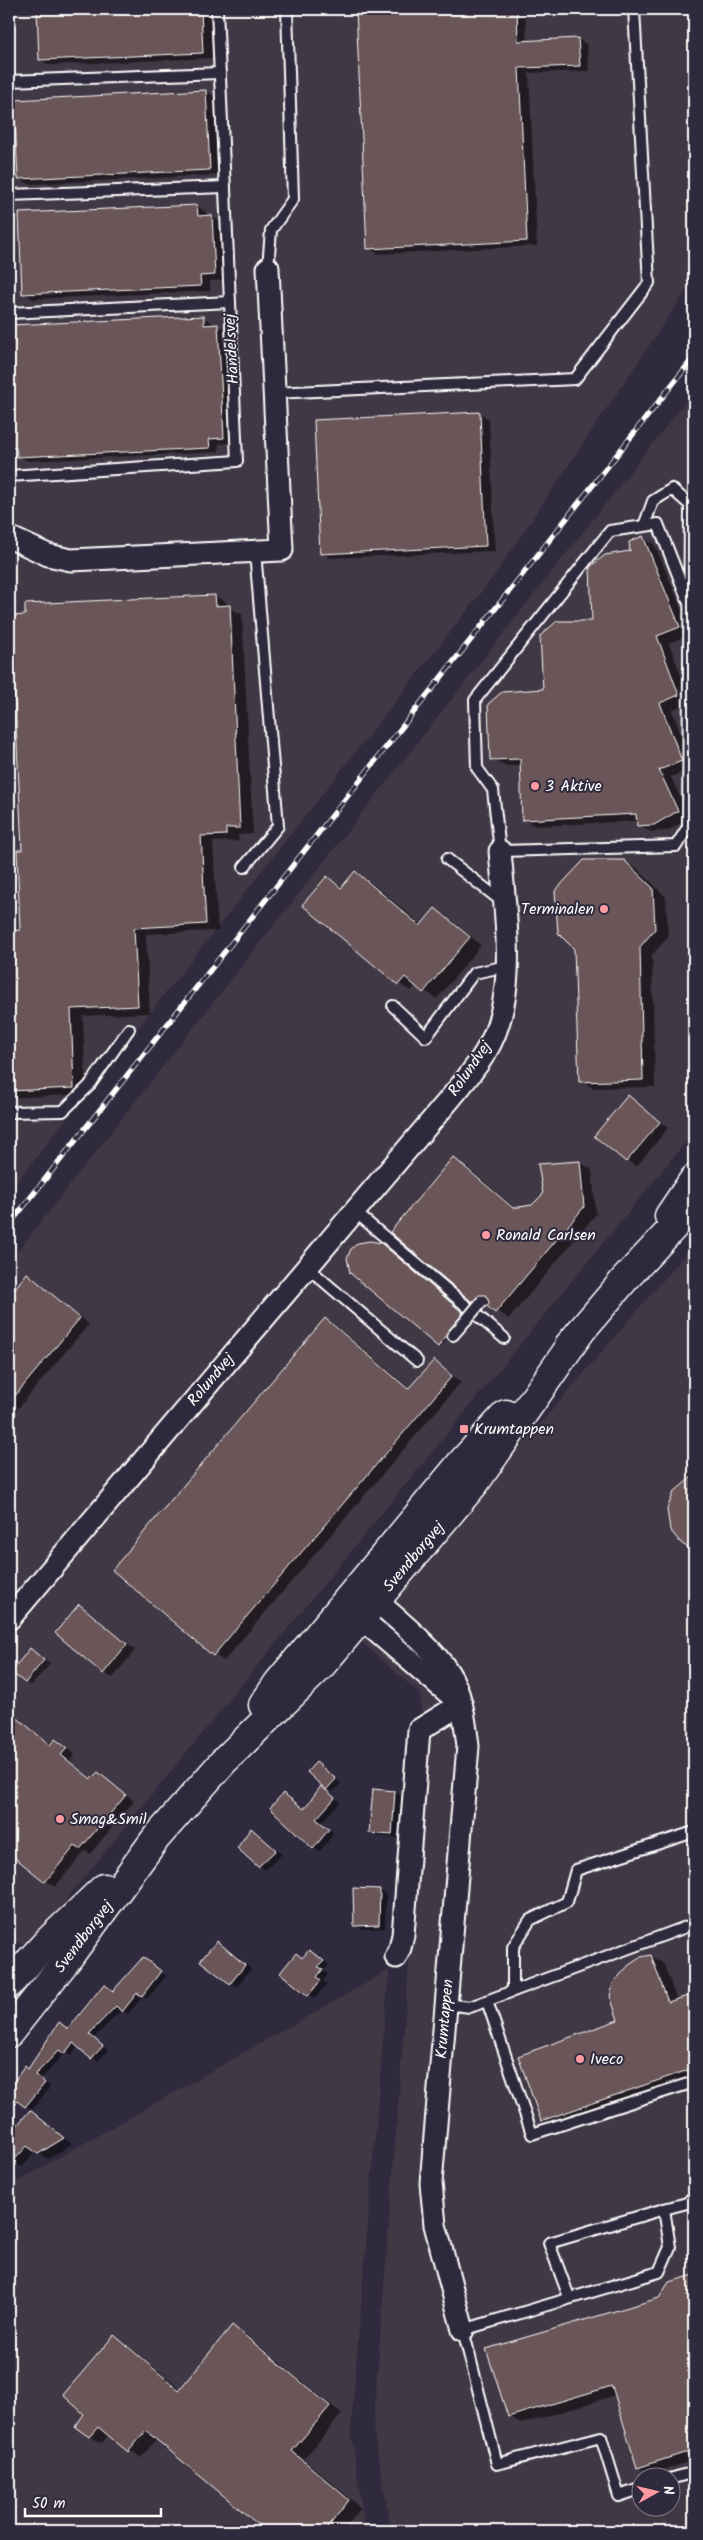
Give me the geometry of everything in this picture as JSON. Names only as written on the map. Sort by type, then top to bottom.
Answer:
[{"type":"main road","name":"Svendborgvej","points":[[625,1279],[694,1179]]},
{"type":"main road","name":"Svendborgvej","points":[[9,1984],[47,1942],[156,1838],[223,1762],[320,1667],[361,1602],[462,1462],[581,1331],[625,1279],[694,1205]]},
{"type":"main road","name":"Svendborgvej","points":[[10,2031],[66,1961],[156,1838]]},
{"type":"street","points":[[9,537],[48,555],[71,560],[282,550],[268,268]]},
{"type":"street","name":"Rolundvej","points":[[9,1619],[307,1268],[486,1053],[499,1023],[507,980],[500,851]]},
{"type":"street","points":[[361,1602],[461,1704],[419,1730],[403,1935],[396,1957]]},
{"type":"street","name":"Krumtappen","points":[[461,1704],[468,1746],[431,2183],[435,2225],[463,2330]]},
{"type":"lane","name":"Handelsvej","points":[[9,476],[238,461],[217,9]]},
{"type":"lane","points":[[268,268],[272,230],[293,199],[287,9]]},
{"type":"lane","points":[[273,393],[575,379],[649,283],[634,9]]},
{"type":"lane","points":[[9,81],[220,73]]},
{"type":"lane","points":[[9,196],[225,187]]},
{"type":"lane","points":[[9,313],[230,302]]},
{"type":"lane","points":[[644,526],[653,501],[672,489],[690,505],[690,606],[688,827],[676,846],[500,851],[493,790],[477,768],[475,700],[610,531],[658,524],[690,606]]},
{"type":"lane","points":[[244,867],[278,826],[255,551]]},
{"type":"lane","points":[[447,859],[504,904]]},
{"type":"lane","points":[[393,1006],[426,1038],[474,973],[507,966]]},
{"type":"lane","points":[[9,1112],[63,1111],[89,1086],[129,1029]]},
{"type":"lane","points":[[354,1211],[504,1338]]},
{"type":"lane","points":[[307,1268],[417,1361]]},
{"type":"lane","points":[[453,1335],[482,1301]]},
{"type":"lane","points":[[513,1991],[513,1947],[530,1920],[566,1902],[576,1870],[694,1832]]},
{"type":"lane","points":[[446,2004],[470,2007],[694,1924]]},
{"type":"lane","points":[[487,2001],[532,2134],[694,2082]]},
{"type":"lane","points":[[569,2298],[549,2243],[687,2203],[694,2196]]},
{"type":"lane","points":[[630,2492],[619,2496],[601,2437],[497,2464],[463,2330],[659,2272],[670,2248],[664,2209]]},
{"type":"lane","points":[[680,2477],[694,2472]]},
{"type":"shaded area","points":[[9,9],[694,9],[694,279],[492,579],[9,1192]]},
{"type":"shaded area","points":[[694,391],[694,956],[690,985],[694,999],[694,1132],[29,1945],[9,1941],[9,1262]]},
{"type":"shaded area","points":[[694,1244],[694,2531],[391,2531],[373,2428],[425,1757],[420,1694],[357,1638]]},
{"type":"shaded area","points":[[389,1970],[351,2428],[365,2531],[9,2531],[9,2186]]},
{"type":"building","points":[[37,9],[201,9],[203,53],[39,60]]},
{"type":"building","points":[[356,9],[517,9],[518,41],[578,38],[580,66],[519,68],[527,241],[367,249]]},
{"type":"building","points":[[206,90],[210,170],[18,179],[14,100]]},
{"type":"building","points":[[197,205],[198,216],[212,215],[215,275],[200,276],[201,286],[22,294],[19,213]]},
{"type":"building","points":[[204,316],[204,325],[218,324],[224,438],[209,439],[210,448],[17,457],[16,448],[9,448],[11,325]]},
{"type":"building","points":[[480,412],[486,546],[320,554],[314,420]]},
{"type":"building","points":[[643,536],[680,627],[657,636],[679,695],[660,703],[682,761],[659,770],[678,811],[654,825],[637,826],[636,814],[522,820],[520,759],[490,760],[488,704],[502,692],[543,689],[540,636],[557,621],[592,621],[590,567],[605,555],[630,551],[629,542]]},
{"type":"building","points":[[215,595],[216,606],[230,605],[240,828],[226,828],[226,835],[201,836],[206,924],[134,928],[138,1006],[71,1009],[74,1088],[9,1091],[9,931],[20,930],[17,850],[22,850],[11,616],[25,615],[25,604]]},
{"type":"building","points":[[584,860],[624,860],[653,888],[655,929],[640,947],[643,1080],[579,1082],[574,949],[558,933],[555,891]]},
{"type":"building","points":[[355,871],[420,926],[435,908],[470,937],[423,993],[405,977],[398,985],[302,905],[327,876],[341,888]]},
{"type":"building","points":[[628,1095],[660,1122],[626,1162],[594,1136]]},
{"type":"building","points":[[453,1157],[513,1208],[532,1205],[543,1194],[538,1164],[580,1161],[584,1207],[495,1313],[487,1306],[489,1302],[486,1295],[479,1295],[472,1302],[390,1232]]},
{"type":"building","points":[[370,1241],[381,1243],[463,1313],[438,1347],[350,1273],[347,1258],[351,1249],[358,1243]]},
{"type":"building","points":[[27,1273],[80,1318],[9,1403],[9,1296]]},
{"type":"building","points":[[325,1318],[408,1389],[434,1360],[452,1376],[213,1656],[112,1570]]},
{"type":"building","points":[[694,1475],[694,1552],[681,1543],[670,1530],[667,1509],[674,1492]]},
{"type":"building","points":[[79,1604],[127,1644],[103,1674],[55,1633]]},
{"type":"building","points":[[30,1648],[44,1660],[25,1683],[11,1672]]},
{"type":"building","points":[[9,1711],[50,1745],[55,1739],[67,1748],[61,1755],[91,1779],[98,1772],[126,1795],[80,1849],[75,1846],[45,1882],[9,1853]]},
{"type":"building","points":[[316,1762],[336,1779],[326,1790],[307,1772]]},
{"type":"building","points":[[321,1786],[335,1798],[316,1819],[329,1829],[313,1849],[270,1808],[283,1793],[304,1809]]},
{"type":"building","points":[[373,1789],[395,1791],[392,1835],[369,1833]]},
{"type":"building","points":[[251,1828],[276,1850],[258,1867],[237,1848]]},
{"type":"building","points":[[353,1888],[380,1889],[379,1925],[354,1926]]},
{"type":"building","points":[[217,1941],[245,1965],[230,1984],[200,1961]]},
{"type":"building","points":[[309,1950],[324,1961],[318,1967],[323,1969],[317,1977],[321,1980],[308,1996],[280,1973],[296,1953],[302,1958]]},
{"type":"building","points":[[651,1955],[668,2002],[694,1994],[694,2068],[541,2121],[518,2056],[618,2020],[610,1996],[613,1983],[629,1965],[641,1957]]},
{"type":"building","points":[[143,1957],[161,1971],[142,1996],[137,1993],[122,2012],[116,2006],[89,2034],[103,2046],[91,2059],[73,2043],[64,2054],[59,2050],[35,2075],[45,2083],[25,2107],[9,2095],[9,2088],[25,2066],[28,2069],[59,2022],[68,2029],[104,1984],[113,1991]]},
{"type":"building","points":[[30,2110],[64,2138],[38,2154],[27,2146],[9,2166],[9,2135]]},
{"type":"building","points":[[694,2275],[694,2450],[637,2468],[612,2386],[508,2417],[486,2349],[659,2298],[669,2282]]},
{"type":"building","points":[[232,2325],[330,2406],[292,2451],[349,2500],[325,2531],[266,2531],[146,2431],[128,2452],[98,2427],[89,2437],[75,2427],[84,2414],[63,2395],[114,2335],[179,2390]]},
{"type":"railway","points":[[9,1225],[694,357]]},
{"type":"place","name":"3 Aktive","points":[[535,786]]},
{"type":"place","name":"Terminalen","points":[[604,909]]},
{"type":"place","name":"Ronald Carlsen","points":[[486,1235]]},
{"type":"place","name":"Krumtappen","points":[[464,1429]]},
{"type":"place","name":"Smag&Smil","points":[[60,1819]]},
{"type":"place","name":"Iveco","points":[[580,2059]]}]
